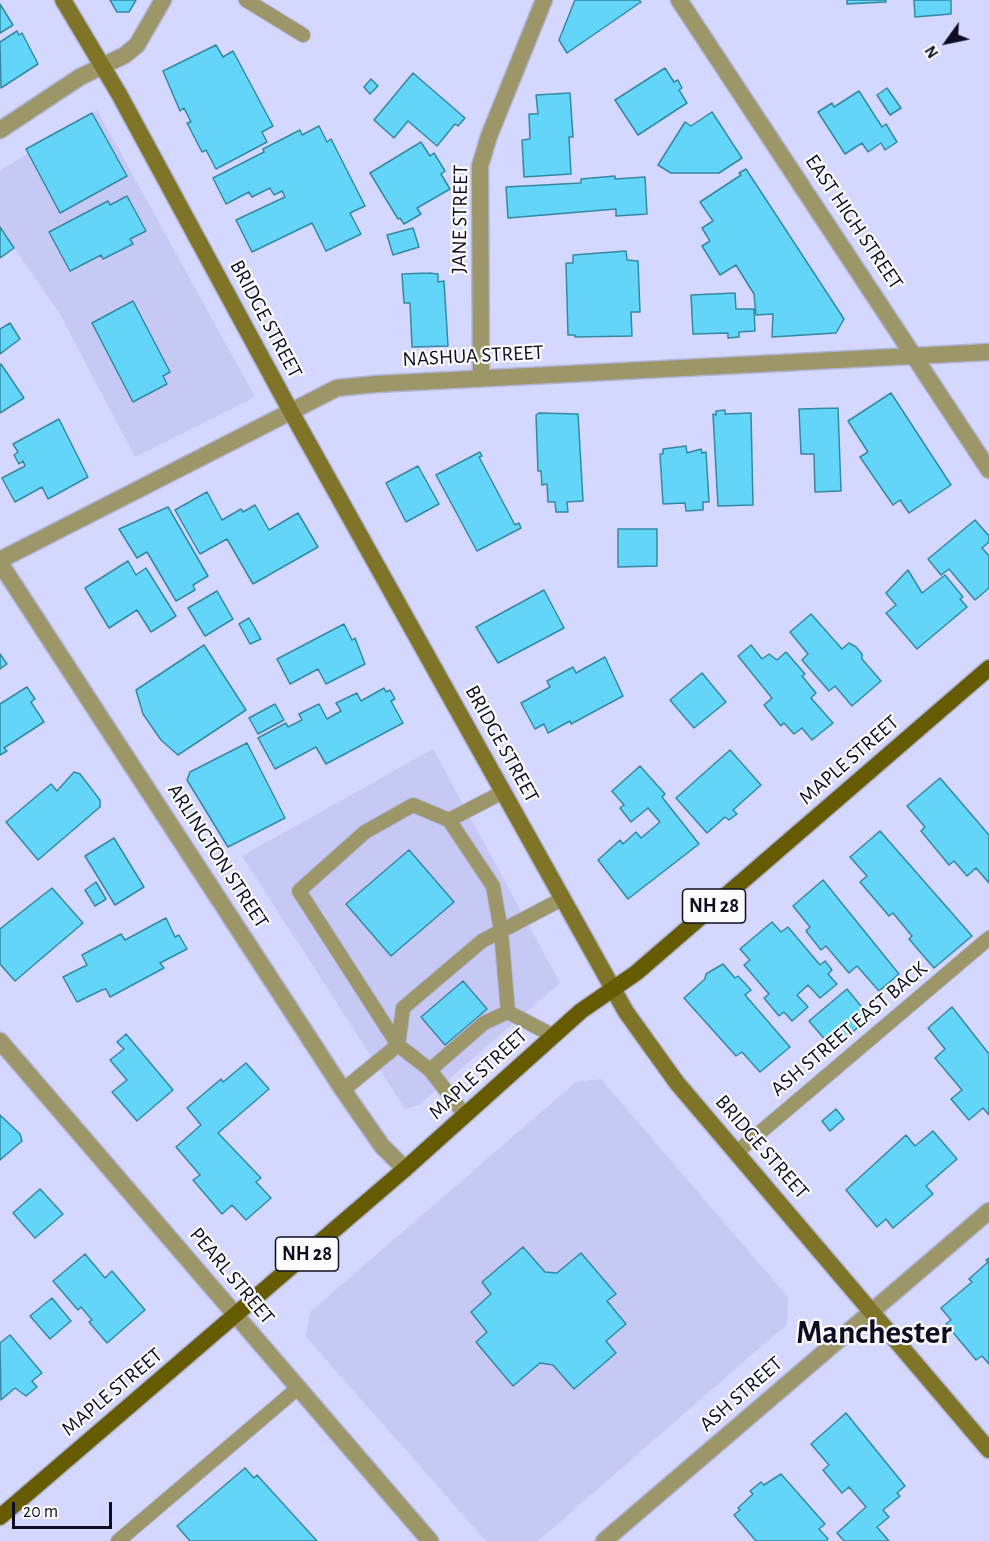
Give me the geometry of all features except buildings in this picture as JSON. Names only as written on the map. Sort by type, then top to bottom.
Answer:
[{"type":"main road","name":"BRIDGE STREET","points":[[63,0],[103,65],[290,410],[612,990],[677,1083],[989,1450]]},
{"type":"main road","name":"MAPLE STREET","points":[[0,1517],[405,1169],[554,1036],[636,973],[989,668]]},
{"type":"street","points":[[0,130],[80,77],[137,45],[163,0]]},
{"type":"street","name":"JANE STREET","points":[[481,378],[480,166],[489,136],[544,0]]},
{"type":"street","name":"EAST HIGH STREET","points":[[679,0],[916,355],[989,470]]},
{"type":"street","name":"NASHUA STREET","points":[[0,562],[290,410],[324,393],[352,385],[989,352]]},
{"type":"street","name":"ARLINGTON STREET","points":[[0,562],[343,1090],[382,1146],[405,1169]]},
{"type":"street","name":"PEARL STREET","points":[[0,1041],[430,1541]]},
{"type":"street","name":"ASH STREET","points":[[604,1541],[989,1210]]},
{"type":"lane","points":[[246,0],[303,35]]},
{"type":"lane","points":[[449,820],[503,792]]},
{"type":"lane","points":[[465,1115],[430,1070],[398,1045],[299,891],[365,832],[413,805],[449,820],[493,886],[501,931],[508,1012]]},
{"type":"lane","points":[[343,1090],[398,1045],[403,1008],[482,941],[562,899]]},
{"type":"lane","name":"ASH STREET EAST BACK","points":[[737,1152],[989,938]]},
{"type":"lane","points":[[508,1012],[554,1036]]},
{"type":"lane","points":[[430,1070],[484,1023],[508,1012]]},
{"type":"lane","points":[[118,1541],[298,1388]]},
{"type":"shaded area","points":[[97,110],[255,397],[135,457],[61,316],[0,227],[0,171]]},
{"type":"shaded area","points":[[433,749],[560,983],[419,1105],[405,1109],[242,856]]},
{"type":"shaded area","points":[[601,1079],[788,1297],[787,1324],[538,1541],[486,1541],[306,1337],[310,1312],[576,1082]]},
{"type":"district","name":"Manchester","points":[[874,1333]]}]
